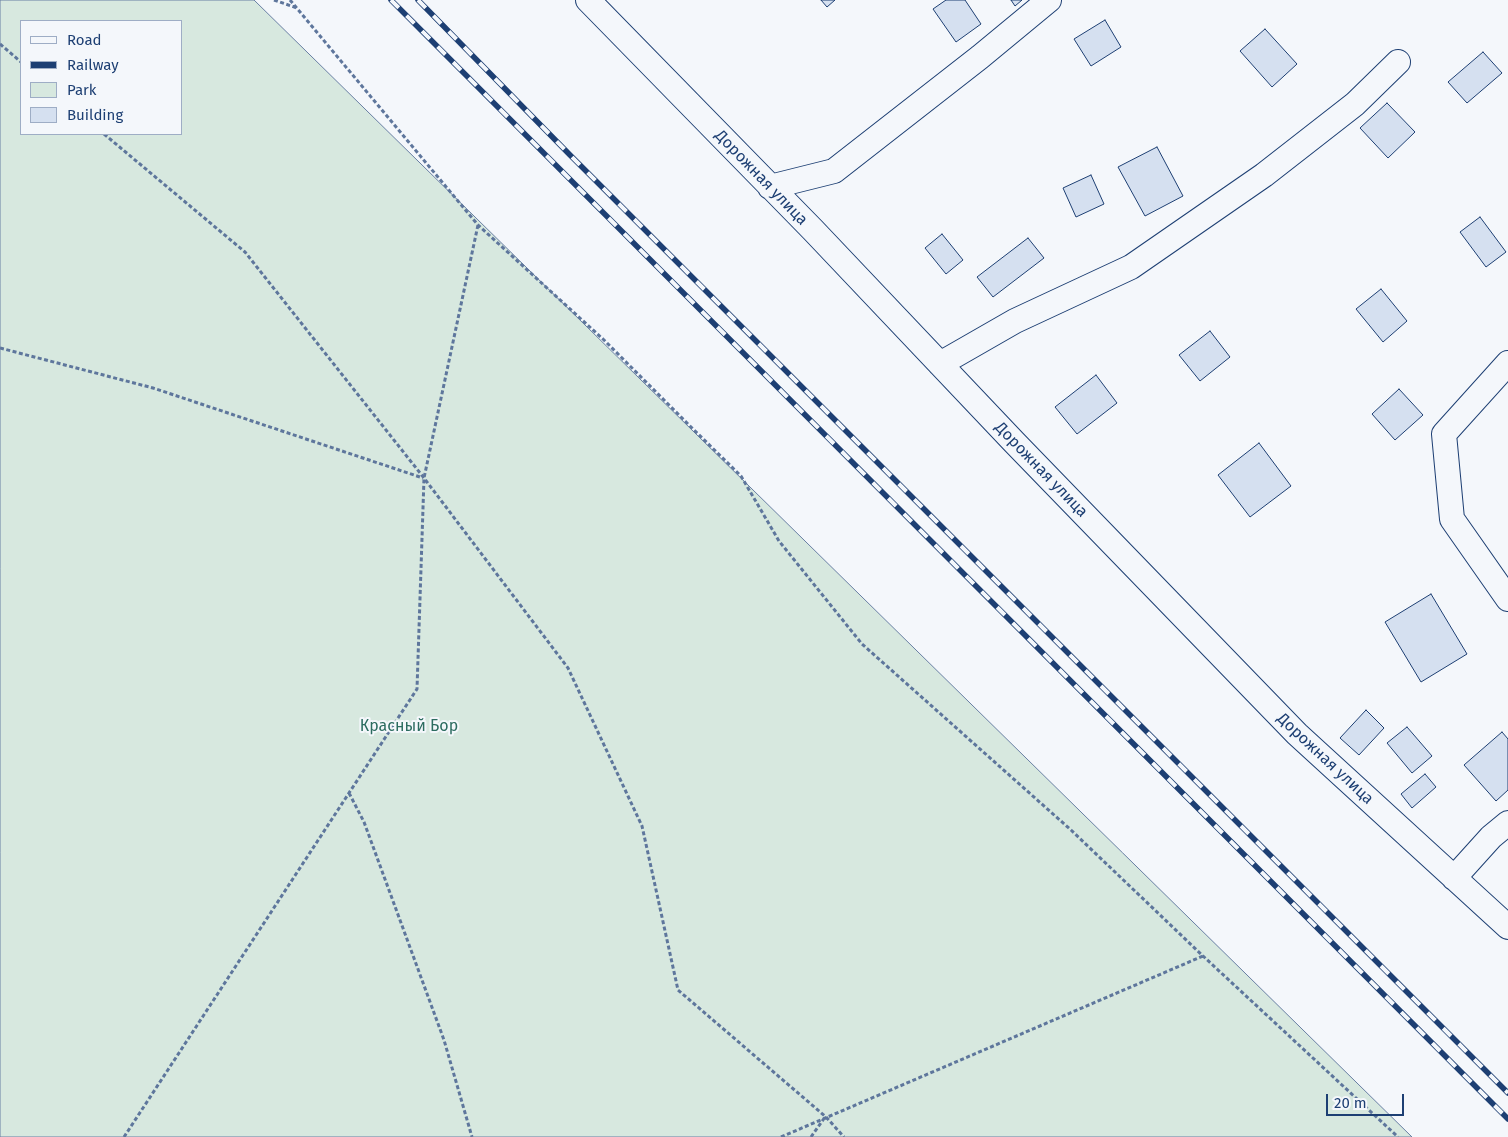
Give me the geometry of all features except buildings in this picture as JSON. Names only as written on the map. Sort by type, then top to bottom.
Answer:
[{"type":"street","name":"Дорожная улица","points":[[588,0],[1297,734],[1508,928]]},
{"type":"street","points":[[770,188],[834,171],[980,57],[1049,0]]},
{"type":"street","points":[[940,364],[1015,321],[1131,267],[1264,175],[1355,104],[1398,62]]},
{"type":"street","points":[[1508,363],[1444,434],[1452,520],[1508,599]]},
{"type":"street","points":[[1454,878],[1490,837],[1508,823]]},
{"type":"path","points":[[274,0],[298,8]]},
{"type":"path","points":[[290,0],[478,225],[604,340],[741,476],[780,540],[862,644],[1071,830],[1203,956],[1398,1137]]},
{"type":"path","points":[[0,44],[20,61]]},
{"type":"path","points":[[105,135],[245,252],[424,478],[568,668],[642,826],[678,990],[826,1117],[844,1137]]},
{"type":"path","points":[[124,1137],[417,689],[424,478],[478,225]]},
{"type":"path","points":[[0,348],[153,388],[424,478]]},
{"type":"path","points":[[349,793],[364,822],[444,1040],[472,1137]]},
{"type":"path","points":[[781,1137],[1203,956]]},
{"type":"path","points":[[811,1137],[826,1117]]},
{"type":"green space","name":"Красный Бор","points":[[0,0],[254,0],[1412,1137],[0,1137]]},
{"type":"railway","points":[[391,0],[1508,1119]]},
{"type":"railway","points":[[418,0],[570,155],[1508,1093]]}]
